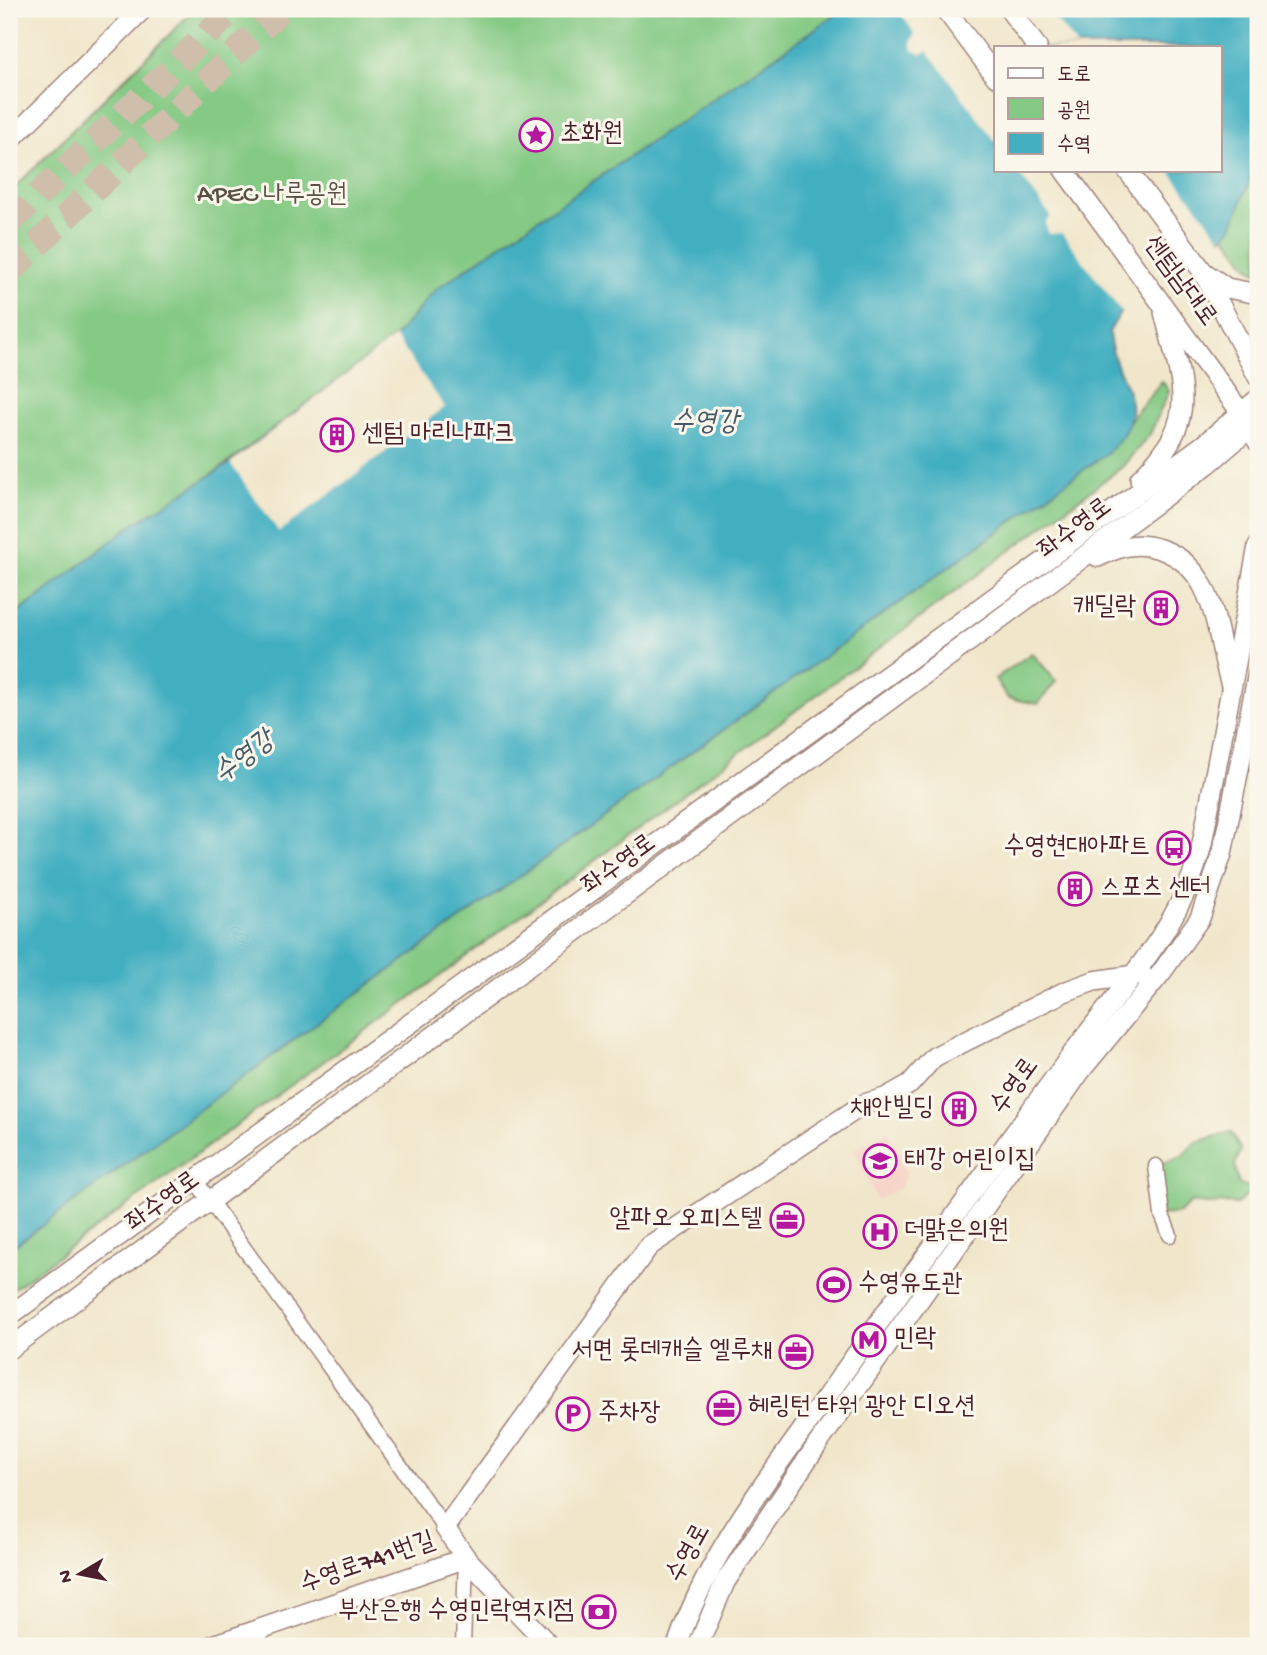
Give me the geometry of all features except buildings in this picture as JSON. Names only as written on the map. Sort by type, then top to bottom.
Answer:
[{"type":"main road","points":[[9,141],[144,9]]},
{"type":"main road","points":[[946,9],[994,74]]},
{"type":"main road","points":[[1009,9],[1036,46]]},
{"type":"main road","name":"센텀남대로","points":[[1065,172],[1252,426]]},
{"type":"main road","name":"센텀남대로","points":[[1128,172],[1202,271],[1258,377]]},
{"type":"main road","points":[[1202,271],[1227,288],[1258,294]]},
{"type":"main road","points":[[1117,506],[1154,465],[1179,427],[1182,403],[1179,365],[1161,301]]},
{"type":"main road","name":"좌수영로","points":[[9,1349],[1208,464],[1252,426],[1258,399]]},
{"type":"main road","name":"좌수영로","points":[[9,1316],[1117,506],[1252,426]]},
{"type":"main road","points":[[1073,564],[1093,560],[1124,545],[1153,547],[1178,555],[1201,579],[1209,598],[1231,687]]},
{"type":"main road","name":"수영로","points":[[677,1646],[704,1580],[744,1513],[932,1247],[1168,927],[1195,874],[1258,546]]},
{"type":"main road","name":"수영로","points":[[698,1646],[725,1582],[815,1448],[1082,1069],[1161,973],[1200,918],[1212,890],[1222,854],[1258,673]]},
{"type":"main road","points":[[466,1559],[445,1528],[649,1246],[864,1104],[884,1098],[910,1084],[934,1057],[1064,992],[1094,981],[1134,974],[1161,973]]},
{"type":"main road","name":"수영로741번길","points":[[211,1646],[260,1638],[466,1559],[550,1646]]},
{"type":"street","points":[[1156,1166],[1162,1215],[1170,1235]]},
{"type":"street","points":[[195,1180],[445,1528]]},
{"type":"street","points":[[463,1646],[466,1559]]},
{"type":"shaded area","name":"태강 어린이집","points":[[888,1131],[907,1172],[901,1187],[877,1200],[854,1150]]},
{"type":"green space","name":"APEC 나루공원","points":[[195,9],[843,9],[395,337],[9,627],[9,193]]},
{"type":"green space","points":[[1258,100],[1258,273],[1247,265],[1212,217]]},
{"type":"green space","points":[[1162,381],[1169,391],[1150,434],[1122,467],[432,982],[9,1292],[9,1230],[1117,436]]},
{"type":"green space","points":[[1032,653],[1056,681],[1038,704],[1008,698],[995,679]]},
{"type":"green space","points":[[1231,1132],[1241,1150],[1235,1165],[1239,1185],[1255,1188],[1237,1204],[1192,1202],[1179,1213],[1162,1215],[1156,1166],[1182,1156],[1197,1142]]},
{"type":"water","name":"수영강","points":[[844,9],[1258,9],[1258,158],[1232,227],[1223,237],[1123,308],[1109,332],[1112,350],[1129,393],[1131,406],[1130,420],[1122,436],[1107,453],[328,1015],[9,1250],[9,620],[128,528],[230,463],[395,337],[435,290]]},
{"type":"pier","points":[[898,9],[1048,9],[1076,46],[994,46],[994,139],[928,51],[921,54],[913,50],[911,42],[915,34]]},
{"type":"pier","points":[[1018,172],[1171,172],[1223,241],[1123,314],[1062,233],[1049,234],[1045,224],[1051,216]]},
{"type":"pier","name":"센텀 마리나파크","points":[[395,337],[445,407],[279,532],[230,463]]},
{"type":"tunnel","points":[[9,223],[234,9]]},
{"type":"tunnel","points":[[9,272],[281,9]]},
{"type":"place","name":"초화원","points":[[536,135]]},
{"type":"place","name":"센텀 마리나파크","points":[[337,435]]},
{"type":"place","name":"캐딜락","points":[[1161,608]]},
{"type":"place","name":"수영현대아파트","points":[[1174,848]]},
{"type":"place","name":"스포츠 센터","points":[[1075,889]]},
{"type":"place","name":"채안빌딩","points":[[959,1109]]},
{"type":"place","name":"태강 어린이집","points":[[880,1161]]},
{"type":"place","name":"알파오 오피스텔","points":[[787,1220]]},
{"type":"place","name":"더맑은의원","points":[[880,1232]]},
{"type":"place","name":"수영유도관","points":[[834,1285]]},
{"type":"place","name":"민락","points":[[869,1340]]},
{"type":"place","name":"서면 롯데캐슬 엘루채","points":[[796,1352]]},
{"type":"place","name":"헤링턴 타워 광안 디오션","points":[[724,1408]]},
{"type":"place","name":"주차장","points":[[573,1414]]},
{"type":"place","name":"부산은행 수영민락역지점","points":[[599,1612]]}]
